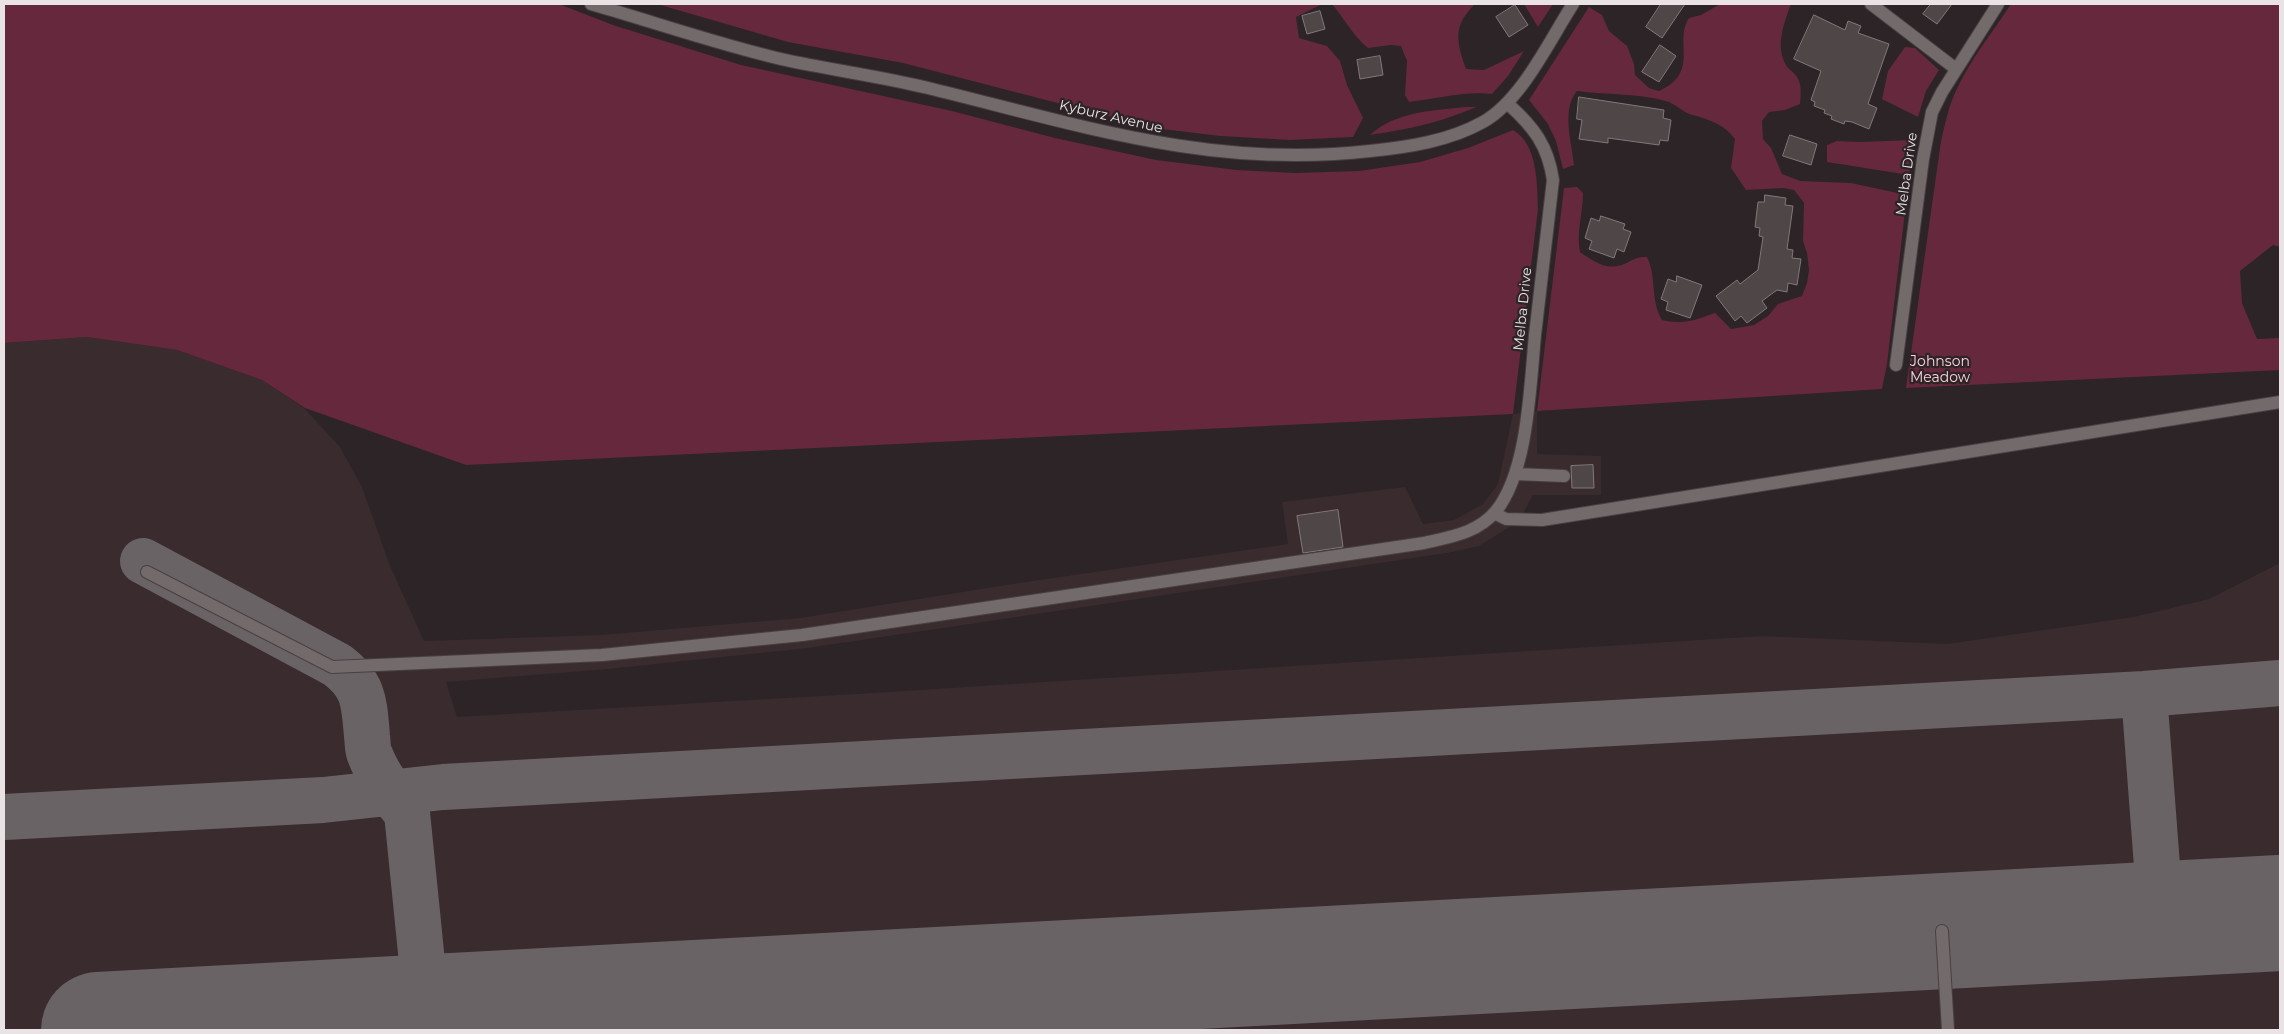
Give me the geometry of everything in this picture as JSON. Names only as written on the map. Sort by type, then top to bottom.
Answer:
[{"type":"street","name":"Kyburz Avenue","points":[[591,4],[783,59],[930,88],[1115,135],[1220,152],[1308,156],[1403,147],[1443,139],[1485,121],[1508,104],[1573,4]]},
{"type":"street","points":[[1872,4],[1956,70]]},
{"type":"street","name":"Melba Drive","points":[[1896,366],[1932,112],[1998,4]]},
{"type":"street","name":"Melba Drive","points":[[147,572],[332,667],[592,656],[802,635],[1424,543],[1457,536],[1477,528],[1494,513],[1509,493],[1515,474],[1527,412],[1553,180],[1550,160],[1541,142],[1526,120],[1508,104]]},
{"type":"street","points":[[1494,513],[1506,519],[1542,520],[2280,402]]},
{"type":"street","points":[[1515,474],[1564,476]]},
{"type":"street","points":[[1942,931],[1948,1030]]},
{"type":"shaded area","points":[[87,337],[177,350],[262,380],[304,408],[340,447],[362,487],[390,566],[424,641],[601,635],[800,618],[1019,583],[1288,544],[1282,502],[1405,487],[1423,524],[1454,520],[1483,504],[1498,484],[1513,414],[1537,411],[1537,454],[1601,456],[1601,495],[1533,495],[1519,521],[1479,546],[1447,553],[808,648],[608,669],[446,682],[457,717],[873,693],[1762,636],[1947,644],[2134,617],[2209,599],[2280,563],[2280,1030],[4,1030],[4,343]]},
{"type":"green space","points":[[4,4],[559,4],[613,25],[741,65],[952,111],[1055,138],[1156,160],[1237,170],[1295,173],[1359,171],[1420,162],[1468,148],[1513,130],[1521,136],[1532,155],[1536,177],[1538,209],[1513,414],[466,465],[305,408],[262,380],[177,350],[87,337],[4,343]]},
{"type":"green space","points":[[657,4],[1322,4],[1296,17],[1299,38],[1327,46],[1340,61],[1347,85],[1363,118],[1353,137],[1290,140],[1220,136],[1154,128],[903,63],[788,42]]},
{"type":"green space","points":[[1332,4],[1475,4],[1463,19],[1458,34],[1460,50],[1466,69],[1484,70],[1524,51],[1508,76],[1492,94],[1461,94],[1409,102],[1405,95],[1407,61],[1401,46],[1391,45],[1368,48]]},
{"type":"green space","points":[[1524,4],[1553,4],[1538,27]]},
{"type":"green space","points":[[1720,4],[1791,4],[1782,34],[1781,50],[1786,65],[1799,80],[1800,104],[1785,110],[1769,112],[1762,121],[1763,139],[1771,148],[1782,174],[1800,181],[1851,183],[1907,195],[1887,364],[1882,389],[1537,411],[1564,188],[1577,187],[1583,193],[1579,238],[1580,252],[1597,263],[1612,267],[1638,258],[1647,257],[1652,272],[1656,305],[1662,320],[1683,322],[1715,313],[1731,329],[1754,325],[1768,316],[1778,304],[1802,296],[1809,270],[1803,241],[1804,203],[1794,190],[1783,188],[1746,190],[1731,168],[1735,139],[1720,125],[1689,114],[1669,102],[1658,99],[1577,91],[1569,107],[1568,117],[1574,165],[1563,169],[1556,141],[1548,124],[1529,100],[1589,7],[1602,15],[1609,31],[1627,46],[1634,64],[1635,75],[1649,88],[1659,91],[1672,83],[1679,75],[1683,66],[1683,37],[1689,18],[1701,15]]},
{"type":"green space","name":"Johnson Meadow","points":[[2011,4],[2280,4],[2280,247],[2273,245],[2240,271],[2242,303],[2257,339],[2280,338],[2280,370],[1906,388],[1941,141],[1947,117],[1953,99],[1967,70]]},
{"type":"green space","points":[[1905,47],[1915,48],[1939,70],[1926,91],[1918,117],[1882,99],[1888,71]]},
{"type":"green space","points":[[1476,107],[1424,125],[1370,135],[1391,121],[1403,117],[1427,111]]},
{"type":"green space","points":[[1914,140],[1909,175],[1827,162],[1827,145],[1837,141]]},
{"type":"building","points":[[1661,4],[1685,4],[1662,38],[1646,27]]},
{"type":"building","points":[[1931,4],[1952,4],[1937,24],[1923,14]]},
{"type":"building","points":[[1515,5],[1528,25],[1509,37],[1496,17]]},
{"type":"building","points":[[1320,11],[1325,29],[1307,34],[1302,16]]},
{"type":"building","points":[[1814,15],[1845,30],[1848,21],[1861,26],[1858,33],[1889,44],[1868,104],[1877,108],[1869,129],[1852,122],[1845,121],[1844,124],[1831,119],[1832,116],[1824,113],[1825,110],[1814,106],[1815,102],[1811,100],[1821,71],[1794,59]]},
{"type":"building","points":[[1660,45],[1676,56],[1659,82],[1642,72]]},
{"type":"building","points":[[1380,56],[1383,75],[1360,79],[1357,60]]},
{"type":"building","points":[[1579,97],[1664,110],[1663,118],[1671,120],[1668,141],[1660,140],[1659,145],[1608,138],[1608,143],[1579,139],[1582,120],[1577,119]]},
{"type":"building","points":[[1790,135],[1817,144],[1811,165],[1783,156]]},
{"type":"building","points":[[1765,195],[1786,198],[1785,205],[1793,206],[1787,249],[1793,250],[1792,258],[1801,259],[1797,285],[1788,283],[1787,292],[1777,290],[1762,301],[1767,308],[1747,323],[1741,316],[1735,321],[1716,296],[1737,280],[1740,284],[1758,270],[1763,237],[1759,236],[1760,228],[1755,227],[1758,202],[1764,202]]},
{"type":"building","points":[[1601,216],[1625,224],[1623,229],[1631,232],[1624,252],[1617,249],[1614,258],[1589,249],[1592,241],[1585,238],[1591,218],[1599,221]]},
{"type":"building","points":[[1677,276],[1702,285],[1690,318],[1666,310],[1668,302],[1661,299],[1668,279],[1676,282]]},
{"type":"building","points":[[1593,465],[1594,488],[1572,488],[1571,466]]},
{"type":"building","points":[[1338,510],[1343,547],[1303,553],[1297,516]]},
{"type":"taxiway","points":[[143,561],[337,665],[353,680],[364,705],[368,748],[373,763],[391,793],[407,813],[427,1012]]},
{"type":"taxiway","points":[[4,817],[323,800],[443,787],[2144,694],[2280,683]]},
{"type":"taxiway","points":[[2144,694],[2161,919]]},
{"type":"runway","points":[[99,1030],[2280,913]]}]
